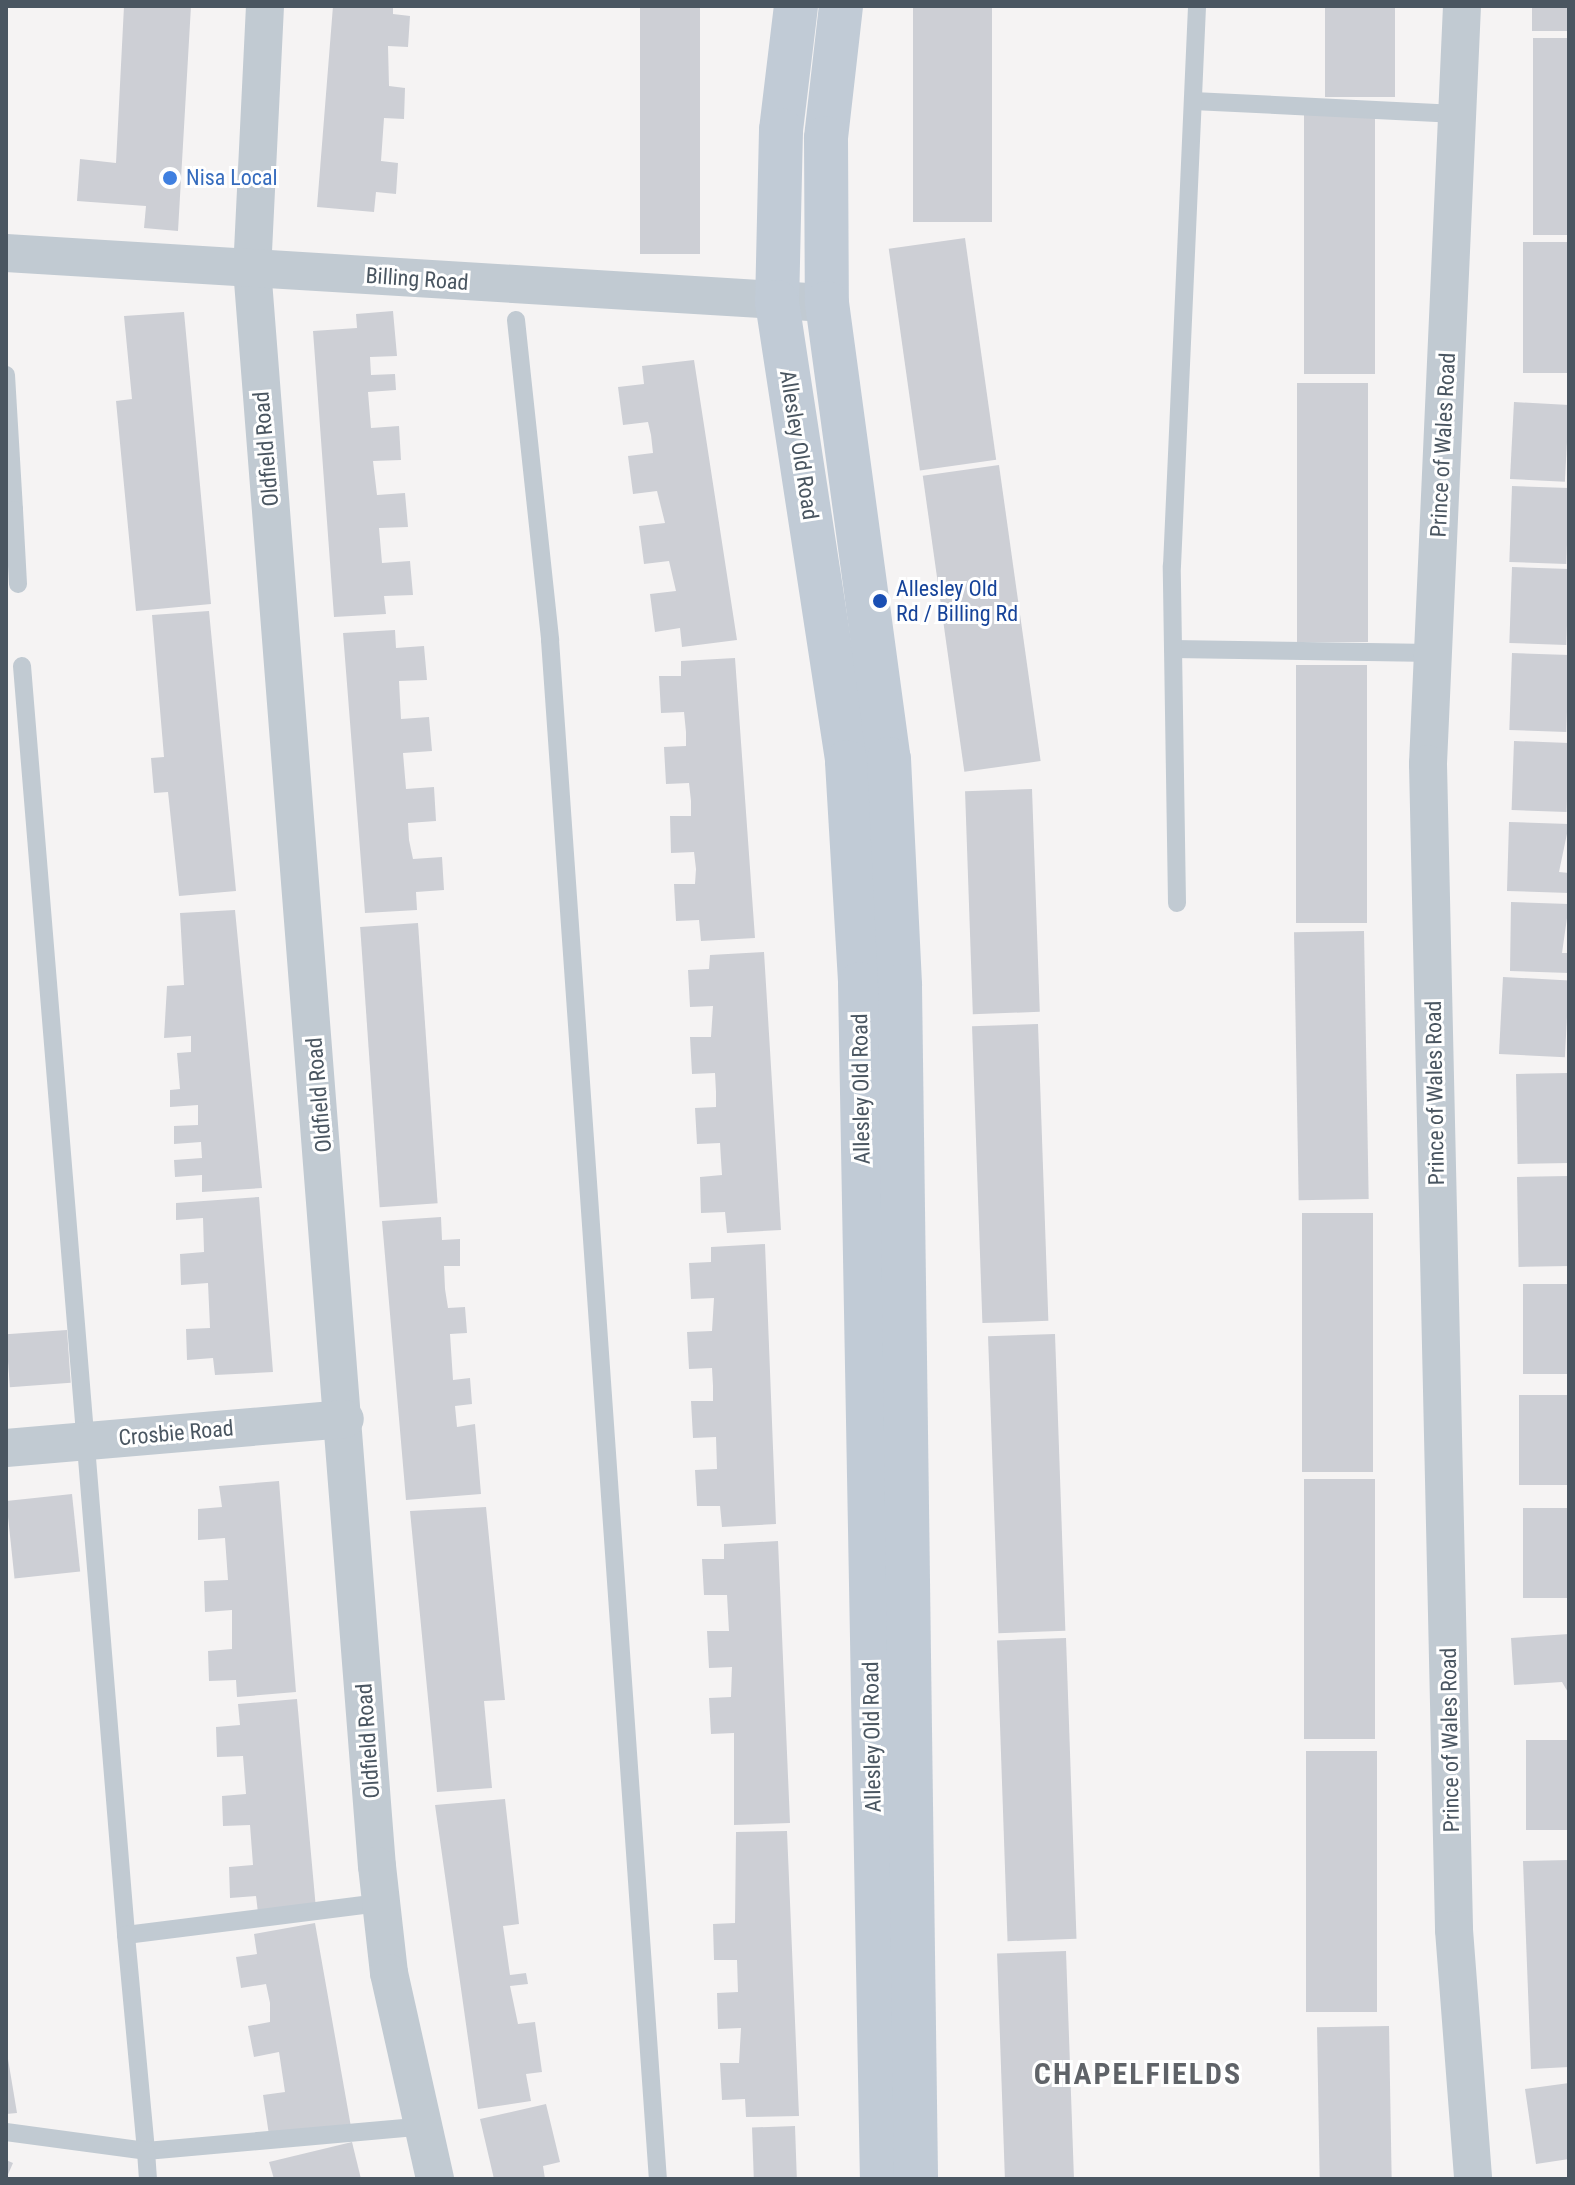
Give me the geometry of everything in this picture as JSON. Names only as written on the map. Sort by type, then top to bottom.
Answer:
[{"type":"main road","name":"Allesley Old Road","points":[[796,6],[781,130],[777,302],[847,762],[885,1300],[916,2179]]},
{"type":"main road","name":"Allesley Old Road","points":[[841,6],[826,138],[827,303],[889,759],[882,2179]]},
{"type":"street","name":"Oldfield Road","points":[[265,6],[252,268],[381,1903],[435,2179]]},
{"type":"street","name":"Prince of Wales Road","points":[[1462,6],[1428,780],[1454,1930],[1473,2179]]},
{"type":"street","name":"Billing Road","points":[[6,253],[827,303]]},
{"type":"street","name":"Crosbie Road","points":[[6,1448],[345,1419]]},
{"type":"lane","points":[[1177,903],[1173,649],[1197,6]]},
{"type":"lane","points":[[1193,101],[1457,114]]},
{"type":"lane","points":[[516,320],[551,655],[658,2179]]},
{"type":"lane","points":[[6,375],[10,510],[18,584]]},
{"type":"lane","points":[[1173,649],[1433,653]]},
{"type":"lane","points":[[22,666],[84,1441],[148,2179]]},
{"type":"lane","points":[[126,1935],[381,1903]]},
{"type":"lane","points":[[6,2132],[146,2151],[424,2126]]},
{"type":"building","points":[[124,6],[191,6],[178,231],[144,228],[146,206],[77,201],[80,159],[116,163]]},
{"type":"building","points":[[333,6],[393,6],[393,14],[410,16],[408,47],[388,46],[389,86],[405,88],[404,119],[384,118],[381,161],[398,163],[396,194],[376,192],[374,212],[317,207]]},
{"type":"building","points":[[640,6],[700,6],[700,254],[640,254]]},
{"type":"building","points":[[913,6],[992,6],[992,222],[913,222]]},
{"type":"building","points":[[1325,6],[1395,6],[1395,97],[1325,97]]},
{"type":"building","points":[[1532,6],[1569,6],[1569,31],[1532,31]]},
{"type":"building","points":[[1533,38],[1569,38],[1569,235],[1533,235]]},
{"type":"building","points":[[1304,114],[1375,114],[1375,374],[1304,374]]},
{"type":"building","points":[[965,238],[996,460],[920,471],[889,249]]},
{"type":"building","points":[[1523,242],[1569,242],[1569,373],[1523,373]]},
{"type":"building","points":[[393,311],[397,356],[370,357],[371,375],[395,374],[396,390],[368,392],[371,428],[399,426],[401,460],[373,461],[377,495],[405,493],[408,527],[379,528],[382,563],[410,561],[413,595],[384,596],[386,614],[334,617],[313,331],[357,328],[356,314]]},
{"type":"building","points":[[184,312],[211,604],[136,611],[116,401],[132,399],[124,316]]},
{"type":"building","points":[[694,360],[737,640],[682,647],[680,628],[655,632],[650,594],[676,591],[669,561],[644,564],[639,526],[665,523],[657,491],[633,494],[628,456],[653,453],[651,435],[648,422],[623,425],[618,387],[644,384],[642,366]]},
{"type":"building","points":[[1297,383],[1368,383],[1368,642],[1297,642]]},
{"type":"building","points":[[1514,402],[1569,405],[1565,482],[1510,479]]},
{"type":"building","points":[[999,465],[1041,761],[964,772],[923,476]]},
{"type":"building","points":[[1512,486],[1569,488],[1566,564],[1509,562]]},
{"type":"building","points":[[1512,567],[1569,569],[1566,645],[1509,643]]},
{"type":"building","points":[[209,611],[236,891],[179,896],[168,792],[154,793],[151,758],[164,757],[152,615]]},
{"type":"building","points":[[395,630],[396,648],[424,646],[427,680],[399,681],[401,719],[429,717],[432,751],[403,753],[406,789],[434,787],[436,821],[408,823],[409,840],[413,859],[442,857],[444,890],[416,892],[417,910],[365,913],[343,633]]},
{"type":"building","points":[[1512,653],[1569,655],[1566,732],[1509,730]]},
{"type":"building","points":[[735,658],[755,938],[701,941],[699,920],[676,921],[674,884],[695,884],[696,869],[694,852],[671,853],[670,816],[691,816],[691,801],[689,783],[666,784],[664,747],[686,746],[686,732],[684,712],[661,713],[659,676],[681,676],[681,661]]},
{"type":"building","points":[[1296,665],[1367,665],[1367,923],[1296,923]]},
{"type":"building","points":[[1514,741],[1569,743],[1567,812],[1512,810]]},
{"type":"building","points":[[1032,789],[1040,1012],[973,1014],[965,791]]},
{"type":"building","points":[[1509,822],[1569,824],[1559,872],[1569,873],[1569,893],[1507,891]]},
{"type":"building","points":[[1511,902],[1569,904],[1562,953],[1569,953],[1569,973],[1510,971]]},
{"type":"building","points":[[235,910],[262,1188],[202,1192],[202,1175],[175,1177],[174,1160],[202,1158],[201,1142],[174,1144],[174,1126],[198,1125],[198,1105],[170,1107],[170,1090],[180,1089],[177,1053],[191,1052],[191,1036],[164,1038],[167,986],[184,985],[180,913]]},
{"type":"building","points":[[418,923],[438,1203],[380,1207],[360,927]]},
{"type":"building","points":[[1364,931],[1369,1199],[1299,1200],[1294,932]]},
{"type":"building","points":[[764,952],[781,1230],[727,1233],[725,1212],[701,1213],[700,1177],[722,1175],[720,1143],[697,1144],[695,1108],[716,1107],[715,1073],[692,1074],[690,1037],[711,1037],[713,1006],[690,1007],[688,970],[709,969],[710,955]]},
{"type":"building","points":[[1503,977],[1569,980],[1565,1057],[1499,1054]]},
{"type":"building","points":[[1038,1024],[1048,1321],[982,1323],[972,1026]]},
{"type":"building","points":[[1568,1073],[1569,1163],[1518,1164],[1516,1074]]},
{"type":"building","points":[[1568,1176],[1569,1266],[1519,1267],[1517,1177]]},
{"type":"building","points":[[259,1197],[273,1372],[215,1375],[213,1358],[187,1360],[186,1329],[210,1328],[208,1283],[181,1285],[180,1254],[204,1252],[203,1218],[176,1220],[176,1203]]},
{"type":"building","points":[[1302,1213],[1373,1213],[1373,1472],[1302,1472]]},
{"type":"building","points":[[441,1217],[442,1240],[460,1239],[460,1266],[444,1266],[445,1289],[448,1308],[465,1307],[467,1333],[450,1334],[453,1380],[470,1378],[472,1404],[455,1406],[457,1427],[475,1424],[481,1494],[406,1500],[382,1221]]},
{"type":"building","points":[[765,1244],[776,1524],[722,1527],[720,1506],[697,1506],[695,1470],[717,1469],[716,1437],[693,1438],[691,1401],[713,1401],[712,1368],[689,1369],[687,1332],[712,1331],[714,1298],[691,1299],[689,1263],[711,1262],[711,1247]]},
{"type":"building","points":[[1523,1284],[1569,1284],[1569,1374],[1523,1374]]},
{"type":"building","points":[[67,1330],[71,1383],[10,1387],[6,1334]]},
{"type":"building","points":[[1055,1334],[1065,1631],[998,1633],[988,1336]]},
{"type":"building","points":[[1519,1395],[1569,1395],[1569,1485],[1519,1485]]},
{"type":"building","points":[[1304,1479],[1375,1479],[1375,1739],[1304,1739]]},
{"type":"building","points":[[279,1481],[296,1692],[237,1697],[236,1680],[209,1681],[208,1651],[232,1649],[232,1610],[205,1612],[204,1581],[228,1580],[225,1538],[198,1540],[198,1509],[222,1507],[219,1486]]},
{"type":"building","points":[[72,1494],[80,1572],[15,1578],[6,1501]]},
{"type":"building","points":[[486,1507],[505,1700],[484,1701],[492,1788],[437,1792],[410,1511]]},
{"type":"building","points":[[1523,1508],[1569,1508],[1569,1598],[1523,1598]]},
{"type":"building","points":[[778,1541],[790,1823],[734,1825],[734,1733],[711,1734],[709,1698],[731,1697],[732,1667],[709,1668],[707,1631],[729,1631],[727,1595],[704,1595],[702,1559],[724,1559],[724,1544]]},
{"type":"building","points":[[1569,1634],[1569,1694],[1562,1682],[1514,1685],[1511,1638]]},
{"type":"building","points":[[1066,1638],[1077,1939],[1008,1941],[997,1640]]},
{"type":"building","points":[[297,1699],[316,1909],[258,1913],[256,1896],[230,1898],[229,1867],[253,1865],[250,1825],[223,1826],[222,1796],[246,1794],[243,1756],[217,1757],[216,1727],[240,1725],[238,1704]]},
{"type":"building","points":[[1526,1740],[1569,1740],[1569,1830],[1526,1830]]},
{"type":"building","points":[[1306,1751],[1377,1751],[1377,2012],[1306,2012]]},
{"type":"building","points":[[505,1799],[519,1924],[503,1926],[510,1975],[526,1973],[528,1984],[510,1986],[518,2024],[535,2022],[542,2072],[526,2074],[531,2101],[478,2109],[435,1805]]},
{"type":"building","points":[[787,1831],[799,2116],[746,2117],[745,2099],[722,2100],[720,2063],[739,2063],[741,2028],[718,2029],[717,1993],[738,1992],[737,1960],[714,1960],[713,1924],[735,1923],[736,1832]]},
{"type":"building","points":[[1569,1860],[1569,2067],[1531,2069],[1523,1861]]},
{"type":"building","points":[[315,1923],[351,2127],[269,2135],[263,2095],[285,2092],[279,2052],[254,2057],[248,2026],[270,2022],[270,2003],[266,1984],[241,1988],[236,1957],[257,1954],[254,1934]]},
{"type":"building","points":[[1066,1951],[1074,2179],[1005,2179],[997,1953]]},
{"type":"building","points":[[1389,2026],[1392,2179],[1320,2179],[1317,2027]]},
{"type":"building","points":[[6,2047],[17,2113],[6,2114]]},
{"type":"building","points":[[1569,2083],[1569,2159],[1536,2164],[1525,2089]]},
{"type":"building","points":[[546,2104],[560,2162],[543,2166],[545,2179],[494,2179],[480,2119]]},
{"type":"building","points":[[795,2126],[797,2179],[754,2179],[752,2128]]},
{"type":"building","points":[[352,2142],[361,2179],[274,2179],[269,2162]]},
{"type":"building","points":[[6,2160],[13,2163],[6,2179]]},
{"type":"place","name":"Nisa Local","points":[[170,178]]},
{"type":"place","name":"Allesley Old Rd / Billing Rd","points":[[880,601]]},
{"type":"district","name":"CHAPELFIELDS","points":[[1138,2074]]}]
